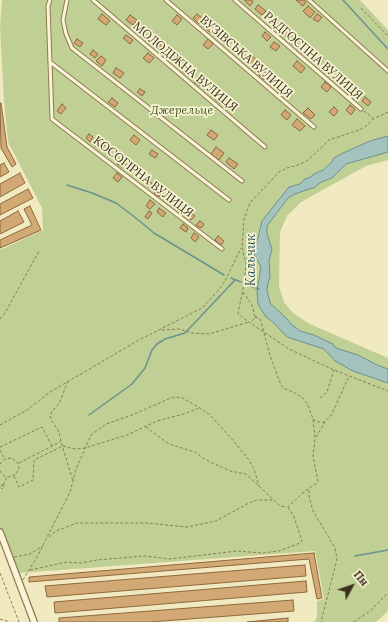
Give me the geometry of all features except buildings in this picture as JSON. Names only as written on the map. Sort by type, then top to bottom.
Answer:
[{"type":"street","points":[[0,532],[34,622]]},
{"type":"lane","points":[[50,0],[48,6],[50,62],[229,200]]},
{"type":"lane","points":[[67,0],[63,20],[66,34],[72,48],[242,181]]},
{"type":"lane","name":"МОЛОДІЖНА ВУЛИЦЯ","points":[[93,0],[265,147]]},
{"type":"lane","name":"ВУЗІВСЬКА ВУЛИЦЯ","points":[[166,0],[314,127]]},
{"type":"lane","name":"РАДГОСПНА ВУЛИЦЯ","points":[[236,0],[361,109]]},
{"type":"lane","points":[[309,0],[388,70]]},
{"type":"lane","name":"КОСОГІРНА ВУЛИЦЯ","points":[[50,62],[52,119],[222,249]]},
{"type":"path","points":[[361,8],[388,36]]},
{"type":"path","points":[[361,109],[373,119]]},
{"type":"path","points":[[388,112],[373,119],[365,127],[359,130],[329,140],[308,160],[287,168],[272,179],[250,203],[246,212],[242,248],[246,264],[243,292],[238,313],[243,318],[289,349],[334,370],[388,392]]},
{"type":"path","points":[[0,424],[27,410],[50,392],[139,340],[202,308],[208,303],[225,281],[242,248]]},
{"type":"path","points":[[0,319],[5,313],[39,251]]},
{"type":"path","points":[[243,292],[252,305],[255,317],[261,321],[270,356],[281,385],[283,388],[302,397],[307,404],[313,419],[315,438],[313,457],[318,481],[288,507]]},
{"type":"path","points":[[161,330],[184,330],[209,334],[251,322],[255,317]]},
{"type":"path","points":[[320,398],[327,392],[334,370]]},
{"type":"path","points":[[315,438],[332,414],[348,376]]},
{"type":"path","points":[[68,381],[59,404],[52,411],[50,416],[59,432],[73,482]]},
{"type":"path","points":[[20,585],[48,538],[70,492],[91,435],[106,424],[132,415],[171,398],[180,397],[210,415],[245,455],[254,469],[259,486]]},
{"type":"path","points":[[14,476],[19,487],[33,480],[34,460],[63,446],[75,449],[85,448],[128,435],[146,426],[200,408]]},
{"type":"path","points":[[313,419],[318,422],[325,422]]},
{"type":"path","points":[[146,426],[172,445],[195,452],[204,459],[230,471],[246,474],[272,500],[280,506],[288,507]]},
{"type":"path","points":[[0,447],[42,427],[52,446]]},
{"type":"path","points":[[18,463],[61,442]]},
{"type":"path","points":[[0,450],[4,459]]},
{"type":"path","points":[[0,464],[4,459],[12,458],[18,463]]},
{"type":"path","points":[[0,471],[1,474],[7,477],[14,476],[18,471],[18,463]]},
{"type":"path","points":[[0,487],[3,489],[7,477]]},
{"type":"path","points":[[309,489],[309,496],[313,511],[335,548],[337,559],[321,622]]},
{"type":"path","points":[[48,538],[56,531],[77,523],[147,524],[187,527],[216,521],[257,500],[272,500]]},
{"type":"path","points":[[29,570],[67,562],[81,563],[97,560],[138,557],[170,559],[237,551],[262,553],[280,551],[302,541],[294,517],[288,507]]},
{"type":"path","points":[[10,558],[30,554],[43,546]]},
{"type":"path","points":[[0,573],[19,622]]},
{"type":"path","points":[[354,622],[370,611],[388,593]]},
{"type":"path","points":[[0,619],[10,622]]},
{"type":"green space","name":"Джерельце","points":[[2,0],[360,0],[388,30],[388,160],[366,166],[301,202],[287,216],[280,232],[279,286],[284,302],[293,313],[310,324],[388,358],[388,611],[376,622],[314,622],[317,617],[317,601],[324,599],[315,551],[20,573],[38,622],[34,622],[0,532],[0,250],[43,230],[42,208],[8,142],[0,27]]},
{"type":"water","points":[[388,136],[388,152],[346,164],[332,178],[321,182],[314,188],[295,194],[288,198],[267,226],[267,233],[272,250],[269,260],[270,277],[267,290],[270,303],[300,331],[314,335],[333,344],[339,349],[358,355],[388,369],[388,383],[353,371],[335,361],[324,349],[287,337],[273,322],[266,317],[258,304],[257,291],[261,267],[254,254],[262,221],[289,187],[300,184],[305,179],[323,170],[334,158],[341,154],[370,141]]},
{"type":"waterway","points":[[343,0],[388,49]]},
{"type":"waterway","points":[[67,185],[116,203],[154,233],[224,275]]},
{"type":"waterway","name":"Кальчик","points":[[231,278],[241,282]]},
{"type":"waterway","points":[[89,415],[132,384],[145,368],[152,350],[157,344],[165,339],[185,333],[235,280]]},
{"type":"waterway","name":"Кальчик","points":[[248,285],[259,289]]},
{"type":"waterway","points":[[355,556],[388,550]]}]
